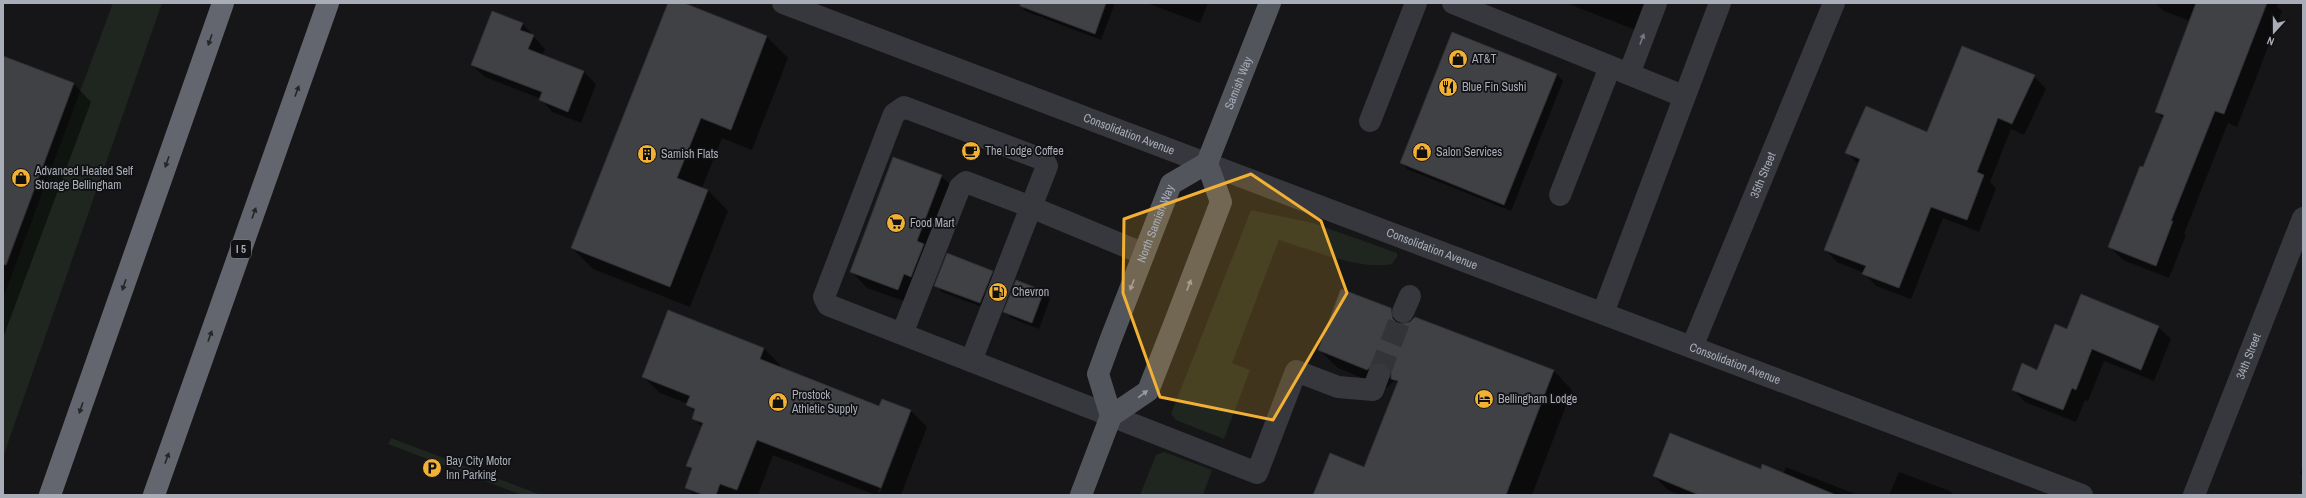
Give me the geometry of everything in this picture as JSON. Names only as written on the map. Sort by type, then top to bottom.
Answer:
[{"type":"highway","points":[[50,495],[223,3]]},
{"type":"highway","name":"I 5","points":[[154,495],[328,3]]},
{"type":"main road","name":"Samish Way","points":[[1207,163],[1270,3]]},
{"type":"main road","name":"North Samish Way","points":[[1111,416],[1098,374],[1171,184],[1207,163]]},
{"type":"main road","points":[[1081,495],[1111,416],[1148,391],[1221,202],[1207,163]]},
{"type":"street","name":"Consolidation Avenue","points":[[783,3],[2082,495]]},
{"type":"street","points":[[1370,121],[1416,3]]},
{"type":"street","points":[[1452,3],[1683,96]]},
{"type":"street","points":[[1560,195],[1619,70],[1656,3]]},
{"type":"street","points":[[1603,313],[1683,96],[1720,3]]},
{"type":"street","name":"35th Street","points":[[1692,347],[1834,3]]},
{"type":"street","points":[[971,362],[1047,166],[1044,160],[904,107],[894,114],[824,297],[828,305],[971,362],[1257,473],[1296,371],[1338,387],[1372,390],[1379,374]]},
{"type":"street","points":[[902,334],[960,187],[966,182],[1144,254]]},
{"type":"street","name":"34th Street","points":[[2194,495],[2303,218]]},
{"type":"highlighted area","points":[[1251,174],[1321,221],[1347,293],[1273,420],[1160,397],[1123,293],[1124,219]]},
{"type":"shaded area","points":[[113,3],[162,3],[3,457],[3,298]]},
{"type":"shaded area","points":[[1251,210],[1313,223],[1397,253],[1397,257],[1392,264],[1379,265],[1351,262],[1279,240],[1232,363],[1250,370],[1224,439],[1176,420],[1171,414]]},
{"type":"shaded area","points":[[391,438],[541,495],[522,495],[388,444]]},
{"type":"shaded area","points":[[1164,452],[1212,470],[1203,495],[1140,495],[1156,455]]},
{"type":"building","name":"Samish Flats","points":[[668,3],[684,3],[767,36],[731,130],[701,118],[677,178],[708,190],[670,287],[571,248]]},
{"type":"building","points":[[1020,3],[1106,3],[1095,34],[1020,6]]},
{"type":"building","points":[[2196,3],[2267,3],[2224,114],[2215,111],[2171,221],[2173,221],[2156,266],[2108,247],[2140,166],[2143,167],[2164,115],[2155,112]]},
{"type":"building","points":[[492,11],[523,23],[520,30],[534,35],[528,49],[584,71],[568,112],[539,100],[542,92],[471,65]]},
{"type":"building","points":[[1452,32],[1557,74],[1504,205],[1400,163]]},
{"type":"building","points":[[1962,46],[2035,75],[2012,124],[1998,118],[1977,172],[1984,175],[1967,220],[1931,207],[1899,288],[1862,274],[1866,266],[1824,250],[1860,159],[1845,153],[1866,106],[1927,132]]},
{"type":"building","name":"Advanced Heated Self Storage Bellingham","points":[[3,56],[74,83],[6,265],[3,264]]},
{"type":"building","name":"Food Mart","points":[[893,157],[942,175],[917,241],[924,244],[911,277],[904,274],[898,290],[850,272]]},
{"type":"building","points":[[947,253],[993,271],[980,303],[934,286]]},
{"type":"building","points":[[1016,280],[1044,291],[1032,323],[1003,312]]},
{"type":"building","name":"Bellingham Lodge","points":[[1341,289],[1391,308],[1393,319],[1398,324],[1410,322],[1415,317],[1554,370],[1506,495],[1313,495],[1330,453],[1364,467],[1398,381],[1391,379],[1391,372],[1384,362],[1377,362],[1367,370],[1318,350]]},
{"type":"building","points":[[2081,294],[2159,326],[2141,370],[2092,349],[2076,390],[2072,388],[2063,410],[2012,390],[2022,363],[2037,370],[2055,324],[2067,329]]},
{"type":"building","name":"Prostock Athletic Supply","points":[[668,310],[764,348],[760,359],[879,406],[882,399],[911,410],[881,488],[757,440],[737,490],[720,484],[716,495],[704,495],[685,488],[692,468],[686,466],[703,423],[692,419],[695,409],[686,405],[690,396],[642,377]]},
{"type":"building","points":[[1670,433],[1761,469],[1762,464],[1836,495],[1699,495],[1653,476]]},
{"type":"tunnel","points":[[1379,374],[1403,312]]},
{"type":"place","name":"AT&T","points":[[1458,59]]},
{"type":"place","name":"Blue Fin Sushi","points":[[1448,87]]},
{"type":"place","name":"The Lodge Coffee","points":[[971,151]]},
{"type":"place","name":"Salon Services","points":[[1422,152]]},
{"type":"place","name":"Samish Flats","points":[[647,154]]},
{"type":"place","name":"Advanced Heated Self Storage Bellingham","points":[[21,178]]},
{"type":"place","name":"Food Mart","points":[[896,223]]},
{"type":"place","name":"Chevron","points":[[998,292]]},
{"type":"place","name":"Bellingham Lodge","points":[[1484,399]]},
{"type":"place","name":"Prostock Athletic Supply","points":[[778,402]]},
{"type":"place","name":"Bay City Motor Inn Parking","points":[[432,468]]}]
